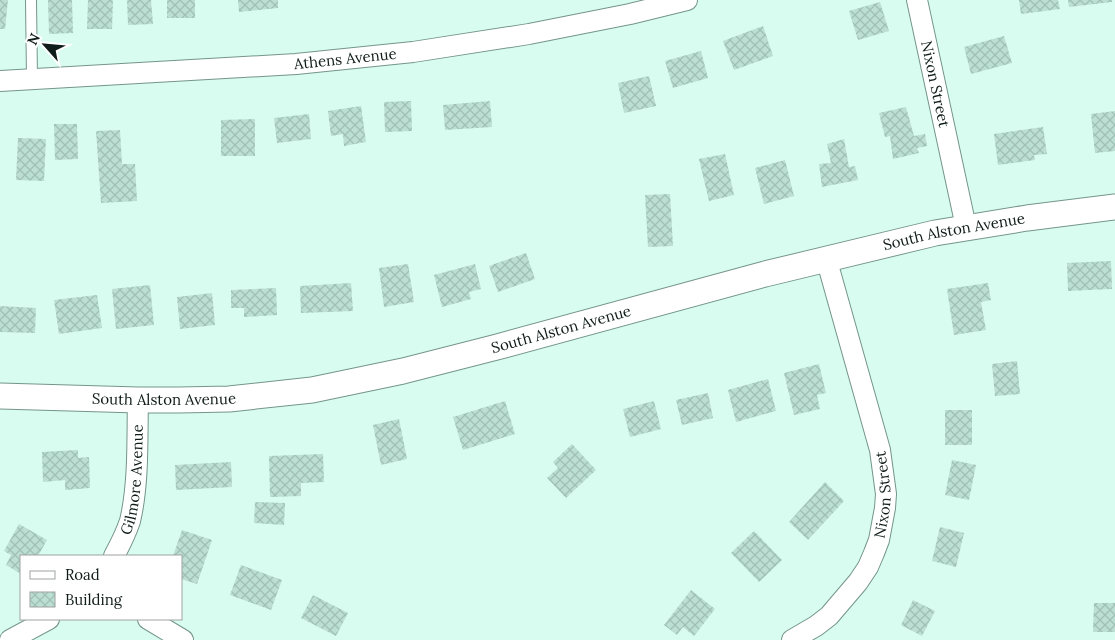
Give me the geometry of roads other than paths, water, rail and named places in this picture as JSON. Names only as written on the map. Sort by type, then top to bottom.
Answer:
[{"type":"street","name":"Athens Avenue","points":[[0,80],[296,64],[413,52],[529,34],[630,14],[686,0]]},
{"type":"street","name":"Nixon Street","points":[[917,0],[966,228]]},
{"type":"street","name":"South Alston Avenue","points":[[0,396],[138,400],[229,399],[312,390],[403,371],[765,274],[935,233],[1083,210],[1115,207]]},
{"type":"street","name":"Nixon Street","points":[[792,640],[816,626],[828,616],[858,582],[868,567],[879,540],[886,494],[880,450],[827,259]]},
{"type":"street","name":"Gilmore Avenue","points":[[115,555],[125,535],[134,500],[138,400]]},
{"type":"street","points":[[10,640],[47,620]]},
{"type":"street","points":[[150,620],[183,640]]},
{"type":"lane","points":[[31,0],[32,78]]}]
